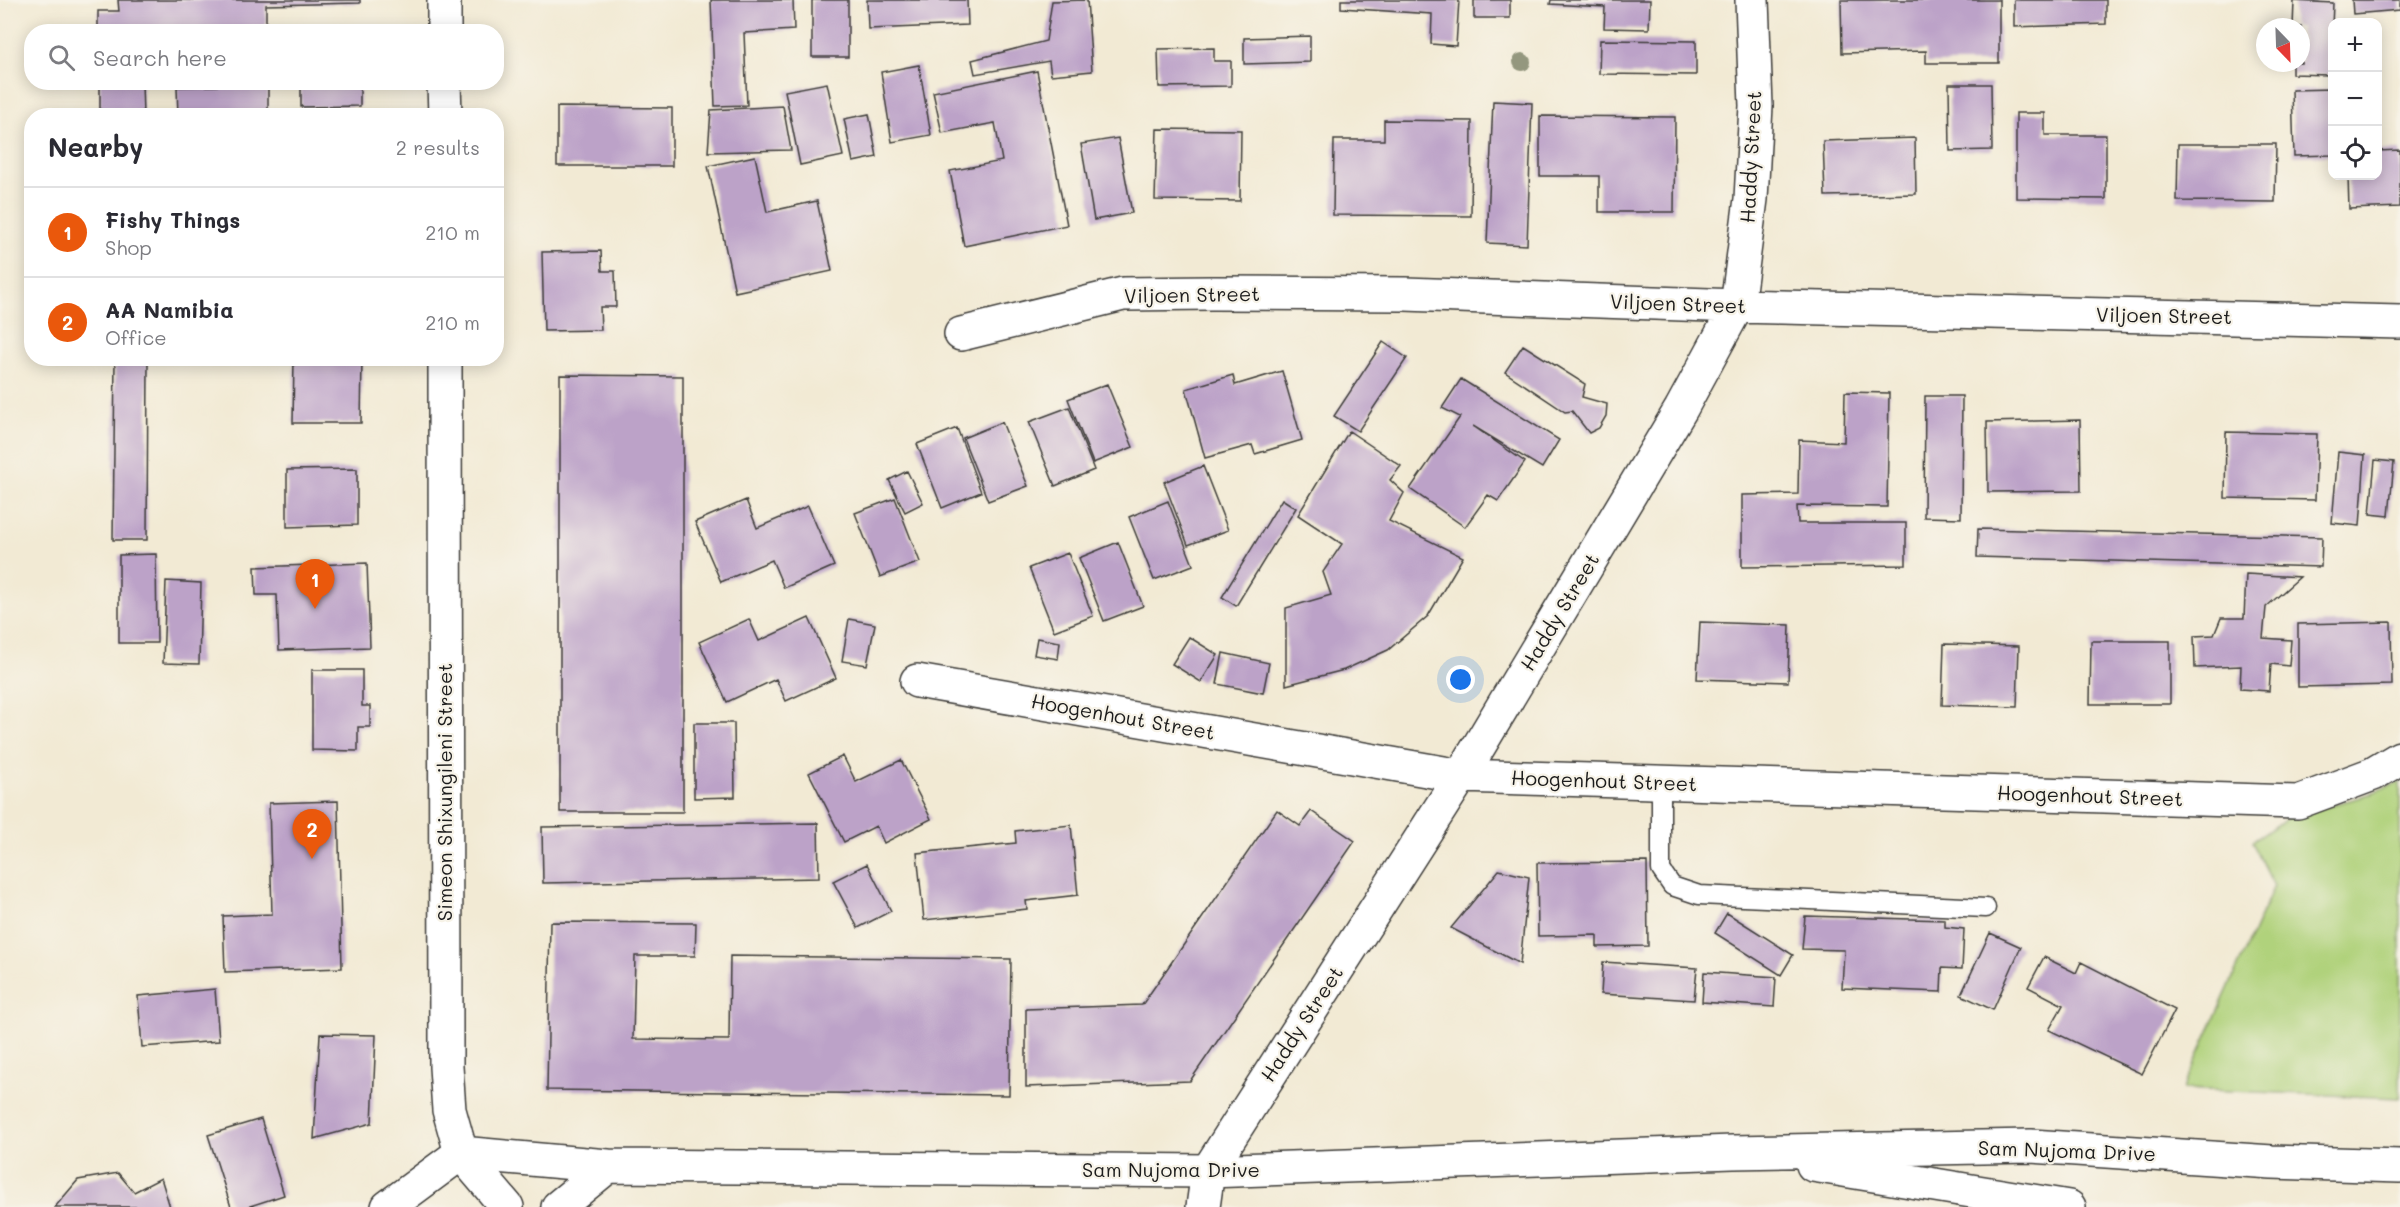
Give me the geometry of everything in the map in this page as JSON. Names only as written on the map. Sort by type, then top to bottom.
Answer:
[{"type":"main road","points":[[444,0],[444,24]]},
{"type":"main road","name":"Haddy Street","points":[[1208,1171],[1461,776],[1681,409],[1737,306],[1751,199],[1756,106],[1752,0]]},
{"type":"main road","points":[[444,90],[445,108]]},
{"type":"main road","name":"Viljoen Street","points":[[961,334],[1123,294],[1405,294],[1737,306],[2400,322]]},
{"type":"main road","name":"Simeon Shixungileni Street","points":[[445,366],[446,1067],[449,1110],[461,1153],[507,1207]]},
{"type":"main road","name":"Hoogenhout Street","points":[[917,681],[1461,776],[2298,802],[2373,774],[2400,758]]},
{"type":"main road","name":"Sam Nujoma Drive","points":[[461,1153],[608,1166],[1208,1171],[1733,1152],[2031,1146],[2272,1162],[2400,1166]]},
{"type":"main road","name":"Sam Nujoma Drive","points":[[1733,1152],[2069,1207]]},
{"type":"main road","points":[[388,1207],[461,1153]]},
{"type":"main road","points":[[2358,1165],[2400,1160]]},
{"type":"main road","points":[[558,1207],[608,1166]]},
{"type":"main road","points":[[1203,1207],[1208,1171]]},
{"type":"lane","points":[[1661,782],[1661,870],[1672,886],[1699,895],[1986,908]]},
{"type":"green space","points":[[2400,782],[2400,1098],[2183,1089],[2274,886],[2252,842],[2292,815],[2358,798]]},
{"type":"building","points":[[118,0],[360,0],[360,3],[266,5],[266,24],[98,24],[98,11],[119,11]]},
{"type":"building","points":[[711,0],[793,0],[794,30],[744,33],[747,105],[715,106]]},
{"type":"building","points":[[812,0],[848,0],[848,57],[812,57]]},
{"type":"building","points":[[867,0],[967,0],[968,25],[868,29]]},
{"type":"building","points":[[1087,0],[1092,71],[1051,75],[1049,61],[975,74],[972,60],[1046,41],[1052,1]]},
{"type":"building","points":[[1341,0],[1459,0],[1456,46],[1431,44],[1432,14],[1341,8]]},
{"type":"building","points":[[1474,0],[1510,0],[1510,18],[1474,18]]},
{"type":"building","points":[[1551,0],[1650,0],[1649,29],[1604,28],[1605,7],[1550,4]]},
{"type":"building","points":[[1841,0],[1999,0],[1999,63],[1926,63],[1926,51],[1842,53]]},
{"type":"building","points":[[2014,0],[2106,0],[2106,24],[2014,27]]},
{"type":"building","points":[[2352,0],[2400,0],[2400,10],[2353,14]]},
{"type":"building","points":[[2294,1],[2333,3],[2332,18],[2328,18],[2328,75],[2292,74],[2292,72],[2310,72],[2310,18],[2293,18]]},
{"type":"building","points":[[1310,36],[1310,62],[1244,64],[1244,38]]},
{"type":"building","points":[[1600,40],[1696,41],[1696,75],[1599,74]]},
{"type":"building","points":[[1214,48],[1214,61],[1231,61],[1231,86],[1159,87],[1158,49]]},
{"type":"building","points":[[919,65],[931,135],[892,142],[881,72]]},
{"type":"building","points":[[1037,71],[1067,225],[964,246],[950,171],[1002,161],[995,123],[942,133],[933,92]]},
{"type":"building","points":[[827,83],[843,156],[800,165],[785,91]]},
{"type":"building","points":[[1949,84],[1991,84],[1992,150],[1950,151]]},
{"type":"building","points":[[2328,89],[2328,155],[2294,156],[2292,90]]},
{"type":"building","points":[[100,90],[142,90],[143,108],[100,108]]},
{"type":"building","points":[[177,90],[268,90],[268,108],[178,108]]},
{"type":"building","points":[[301,90],[360,90],[360,106],[301,107]]},
{"type":"building","points":[[1493,101],[1532,103],[1527,245],[1487,243]]},
{"type":"building","points":[[783,106],[791,150],[708,152],[711,110]]},
{"type":"building","points":[[557,107],[672,108],[672,166],[557,166]]},
{"type":"building","points":[[2016,113],[2045,113],[2045,135],[2106,135],[2106,199],[2016,198]]},
{"type":"building","points":[[869,114],[877,157],[853,162],[844,119]]},
{"type":"building","points":[[1540,116],[1675,117],[1674,212],[1599,212],[1599,176],[1540,176]]},
{"type":"building","points":[[1384,120],[1472,121],[1471,216],[1333,215],[1334,140],[1384,140]]},
{"type":"building","points":[[1157,129],[1241,130],[1240,201],[1155,200]]},
{"type":"building","points":[[1118,138],[1132,213],[1094,220],[1081,144]]},
{"type":"building","points":[[1915,138],[1916,194],[1825,196],[1823,141]]},
{"type":"building","points":[[2178,144],[2276,144],[2275,202],[2177,201]]},
{"type":"building","points":[[2400,150],[2400,207],[2349,209],[2348,180],[2382,180],[2382,151]]},
{"type":"building","points":[[755,156],[767,212],[817,201],[832,271],[735,292],[708,166]]},
{"type":"building","points":[[601,251],[602,271],[615,271],[616,307],[600,307],[601,330],[544,331],[542,252]]},
{"type":"building","points":[[1383,342],[1407,358],[1358,431],[1334,416]]},
{"type":"building","points":[[1523,345],[1585,384],[1582,397],[1607,404],[1606,416],[1599,428],[1589,433],[1572,411],[1565,412],[1505,372]]},
{"type":"building","points":[[115,366],[148,366],[147,540],[113,540]]},
{"type":"building","points":[[294,366],[362,366],[361,423],[293,423]]},
{"type":"building","points":[[1282,371],[1302,440],[1255,454],[1252,445],[1205,458],[1186,389],[1233,375],[1235,385]]},
{"type":"building","points":[[560,375],[683,376],[683,812],[560,812]]},
{"type":"building","points":[[1461,379],[1559,440],[1542,468],[1473,426],[1525,462],[1498,501],[1488,495],[1465,527],[1410,489],[1460,417],[1442,408]]},
{"type":"building","points":[[1107,384],[1133,447],[1093,463],[1068,399]]},
{"type":"building","points":[[1845,392],[1889,393],[1887,507],[1797,506],[1798,523],[1906,523],[1906,565],[1742,567],[1742,495],[1798,494],[1799,440],[1844,442]]},
{"type":"building","points":[[1925,396],[1962,396],[1961,518],[1924,517]]},
{"type":"building","points":[[1069,407],[1094,470],[1055,486],[1029,422]]},
{"type":"building","points":[[2080,420],[2081,491],[1988,492],[1987,422]]},
{"type":"building","points":[[1002,422],[1028,486],[988,501],[963,438]]},
{"type":"building","points":[[957,428],[981,492],[942,508],[917,444]]},
{"type":"building","points":[[1349,431],[1401,466],[1390,480],[1404,493],[1389,521],[1463,557],[1428,616],[1388,650],[1344,670],[1286,685],[1286,608],[1331,595],[1323,572],[1342,544],[1298,515]]},
{"type":"building","points":[[2226,432],[2317,434],[2315,500],[2225,498]]},
{"type":"building","points":[[2338,452],[2365,455],[2360,526],[2332,523]]},
{"type":"building","points":[[2375,460],[2394,462],[2389,516],[2370,514]]},
{"type":"building","points":[[1203,466],[1228,530],[1188,545],[1164,482]]},
{"type":"building","points":[[357,469],[357,525],[287,527],[287,470]]},
{"type":"building","points":[[907,471],[923,503],[905,512],[889,480]]},
{"type":"building","points":[[895,498],[920,562],[880,577],[855,513]]},
{"type":"building","points":[[1282,499],[1296,508],[1236,606],[1222,597]]},
{"type":"building","points":[[746,500],[757,528],[808,506],[834,566],[784,588],[772,560],[721,582],[695,522]]},
{"type":"building","points":[[1168,501],[1193,565],[1154,580],[1129,517]]},
{"type":"building","points":[[1978,529],[2322,537],[2321,567],[1977,557]]},
{"type":"building","points":[[1118,542],[1143,606],[1104,621],[1079,558]]},
{"type":"building","points":[[1068,553],[1093,616],[1054,631],[1029,568]]},
{"type":"building","points":[[156,554],[157,643],[119,643],[119,555]]},
{"type":"building","points":[[367,563],[370,647],[279,650],[277,595],[256,595],[255,567]]},
{"type":"building","points":[[2246,574],[2300,577],[2266,607],[2263,638],[2291,640],[2289,666],[2271,664],[2269,691],[2240,689],[2241,666],[2195,668],[2194,636],[2214,635],[2221,618],[2244,618]]},
{"type":"building","points":[[166,581],[201,583],[199,664],[163,663]]},
{"type":"building","points":[[809,618],[836,678],[786,701],[776,679],[727,702],[699,642],[749,619],[759,641]]},
{"type":"building","points":[[849,619],[875,624],[867,665],[842,661]]},
{"type":"building","points":[[1700,622],[1790,625],[1788,682],[1697,679]]},
{"type":"building","points":[[2391,622],[2392,685],[2298,687],[2298,624]]},
{"type":"building","points":[[1189,637],[1218,655],[1201,682],[1172,664]]},
{"type":"building","points":[[1037,638],[1060,642],[1058,659],[1034,655]]},
{"type":"building","points":[[2091,641],[2170,641],[2170,704],[2090,704]]},
{"type":"building","points":[[1944,644],[2019,646],[2017,707],[1942,705]]},
{"type":"building","points":[[1223,653],[1269,663],[1263,693],[1217,684]]},
{"type":"building","points":[[312,670],[362,670],[362,706],[370,706],[370,727],[358,727],[358,751],[312,750]]},
{"type":"building","points":[[694,723],[734,723],[735,797],[694,798]]},
{"type":"building","points":[[843,756],[856,782],[901,760],[931,819],[884,843],[876,826],[844,842],[809,773]]},
{"type":"building","points":[[338,801],[342,968],[225,972],[223,916],[272,914],[269,803]]},
{"type":"building","points":[[1277,810],[1300,826],[1311,811],[1355,841],[1190,1081],[1026,1087],[1026,1009],[1142,1005]]},
{"type":"building","points":[[818,823],[819,878],[543,883],[542,827]]},
{"type":"building","points":[[1071,825],[1078,895],[1026,901],[1027,909],[924,920],[917,853],[1016,843],[1015,831]]},
{"type":"building","points":[[1647,862],[1648,946],[1597,947],[1597,935],[1538,936],[1537,863]]},
{"type":"building","points":[[867,864],[891,911],[858,928],[833,881]]},
{"type":"building","points":[[1499,870],[1529,877],[1520,964],[1451,928]]},
{"type":"building","points":[[1727,913],[1793,955],[1781,975],[1715,933]]},
{"type":"building","points":[[1805,916],[1945,920],[1945,927],[1964,929],[1962,969],[1942,968],[1941,992],[1842,988],[1844,950],[1802,949]]},
{"type":"building","points":[[550,922],[696,923],[695,956],[635,956],[633,1039],[729,1040],[730,956],[1011,959],[1009,1095],[547,1090]]},
{"type":"building","points":[[1990,933],[2021,947],[1993,1010],[1961,995]]},
{"type":"building","points":[[2044,957],[2076,973],[2081,962],[2175,1010],[2142,1074],[2049,1030],[2063,1005],[2028,987]]},
{"type":"building","points":[[1603,962],[1697,968],[1694,1000],[1601,994]]},
{"type":"building","points":[[1704,972],[1776,977],[1774,1007],[1702,1002]]},
{"type":"building","points":[[215,989],[219,1041],[142,1047],[138,996]]},
{"type":"building","points":[[320,1034],[376,1035],[372,1123],[314,1139]]},
{"type":"building","points":[[261,1119],[284,1195],[247,1207],[231,1207],[208,1135]]},
{"type":"building","points":[[118,1173],[134,1192],[161,1178],[170,1207],[55,1207],[78,1180]]},
{"type":"place","name":"Fishy Things","points":[[315,609]]},
{"type":"place","name":"AA Namibia","points":[[312,859]]}]
